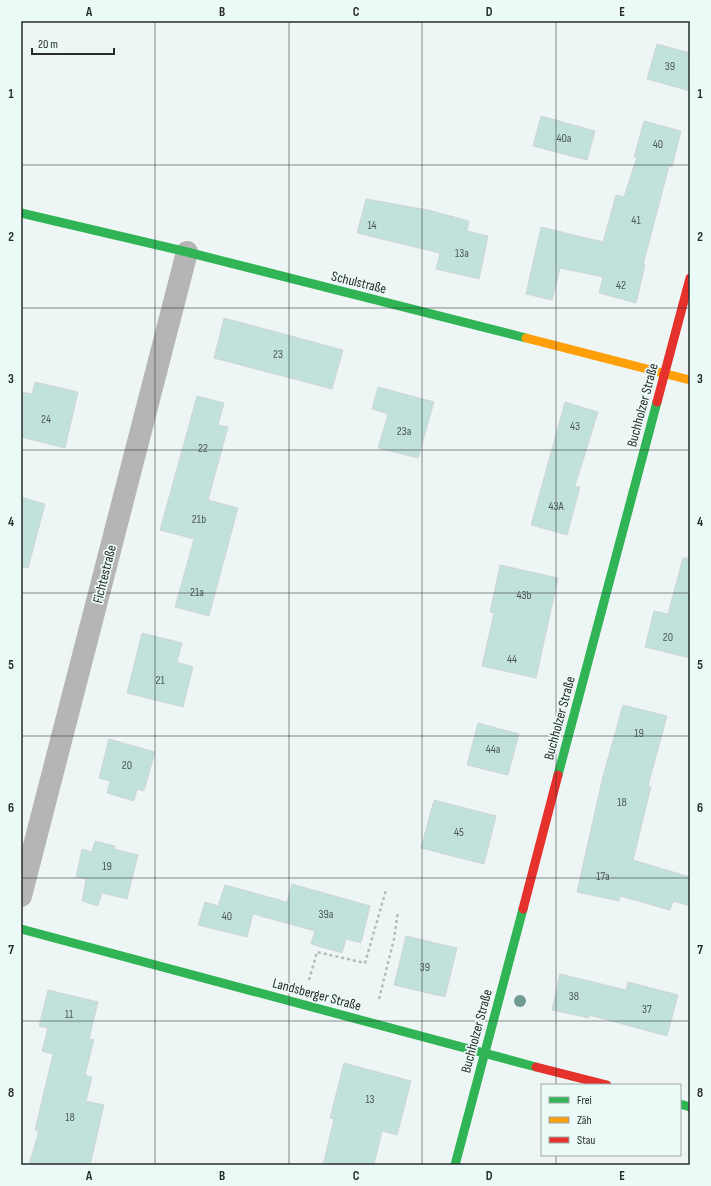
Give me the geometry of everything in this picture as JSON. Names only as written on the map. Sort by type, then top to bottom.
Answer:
[{"type":"street","name":"Schulstraße","points":[[21,213],[187,252],[690,380]]},
{"type":"street","name":"Fichtestraße","points":[[21,896],[187,252]]},
{"type":"street","name":"Buchholzer Straße","points":[[455,1165],[690,278]]},
{"type":"street","name":"Landsberger Straße","points":[[21,929],[485,1054],[603,1084]]},
{"type":"path","points":[[308,982],[317,952],[365,963],[386,890]]},
{"type":"path","points":[[379,1001],[394,939],[398,911]]},
{"type":"building","points":[[657,44],[690,53],[690,91],[647,79]]},
{"type":"building","points":[[541,116],[595,131],[587,160],[533,146]]},
{"type":"building","points":[[644,121],[681,131],[672,167],[669,166],[643,265],[645,265],[636,303],[599,293],[603,277],[560,268],[552,300],[526,294],[541,227],[603,242],[616,195],[624,197],[637,157],[634,157]]},
{"type":"building","points":[[366,199],[428,210],[469,221],[467,231],[488,236],[479,279],[436,269],[440,253],[357,233]]},
{"type":"building","points":[[224,318],[343,350],[332,389],[214,358]]},
{"type":"building","points":[[35,382],[78,392],[65,448],[21,437],[21,392],[32,394]]},
{"type":"building","points":[[378,387],[434,402],[418,458],[378,448],[388,414],[372,409]]},
{"type":"building","points":[[197,396],[224,403],[218,425],[228,427],[208,500],[238,508],[209,616],[175,607],[194,539],[160,530]]},
{"type":"building","points":[[565,402],[598,412],[575,486],[580,487],[567,535],[531,525]]},
{"type":"building","points":[[21,497],[45,504],[28,568],[21,567]]},
{"type":"building","points":[[683,558],[690,558],[690,658],[645,647],[654,611],[668,614]]},
{"type":"building","points":[[500,565],[558,578],[536,678],[482,666],[494,613],[490,612]]},
{"type":"building","points":[[142,633],[182,643],[177,662],[193,667],[183,707],[127,693]]},
{"type":"building","points":[[623,705],[667,716],[648,786],[651,787],[633,860],[690,877],[690,906],[673,901],[670,910],[620,896],[619,901],[577,892],[603,776]]},
{"type":"building","points":[[478,723],[519,734],[508,775],[467,765]]},
{"type":"building","points":[[109,739],[155,752],[144,791],[137,789],[134,801],[107,793],[110,781],[99,778]]},
{"type":"building","points":[[434,800],[496,816],[484,864],[421,848]]},
{"type":"building","points":[[95,841],[115,846],[114,849],[138,855],[127,899],[102,893],[98,906],[82,901],[86,879],[76,877],[82,849],[92,852]]},
{"type":"building","points":[[292,884],[370,906],[361,943],[346,939],[342,953],[311,944],[315,931],[253,914],[247,937],[198,925],[205,902],[218,906],[225,885],[287,902]]},
{"type":"building","points":[[406,936],[457,948],[445,997],[394,985]]},
{"type":"building","points":[[560,974],[626,990],[628,982],[678,995],[667,1036],[589,1015],[589,1018],[552,1010]]},
{"type":"building","points":[[48,990],[98,1002],[89,1039],[94,1040],[85,1075],[92,1077],[86,1101],[104,1105],[90,1165],[29,1165],[39,1131],[35,1130],[53,1054],[42,1051],[48,1028],[39,1026]]},
{"type":"building","points":[[344,1063],[411,1081],[397,1135],[382,1131],[374,1165],[323,1165],[334,1119],[330,1118]]},
{"type":"traffic: fast","points":[[21,213],[187,252],[526,338]]},
{"type":"traffic: fast","points":[[558,775],[657,402]]},
{"type":"traffic: fast","points":[[455,1165],[523,909]]},
{"type":"traffic: fast","points":[[21,929],[536,1067]]},
{"type":"traffic: fast","points":[[681,1104],[690,1107]]},
{"type":"traffic: slow","points":[[526,338],[690,380]]},
{"type":"traffic: jam","points":[[657,402],[690,278]]},
{"type":"traffic: jam","points":[[523,909],[558,775]]},
{"type":"traffic: jam","points":[[536,1067],[603,1084]]}]
